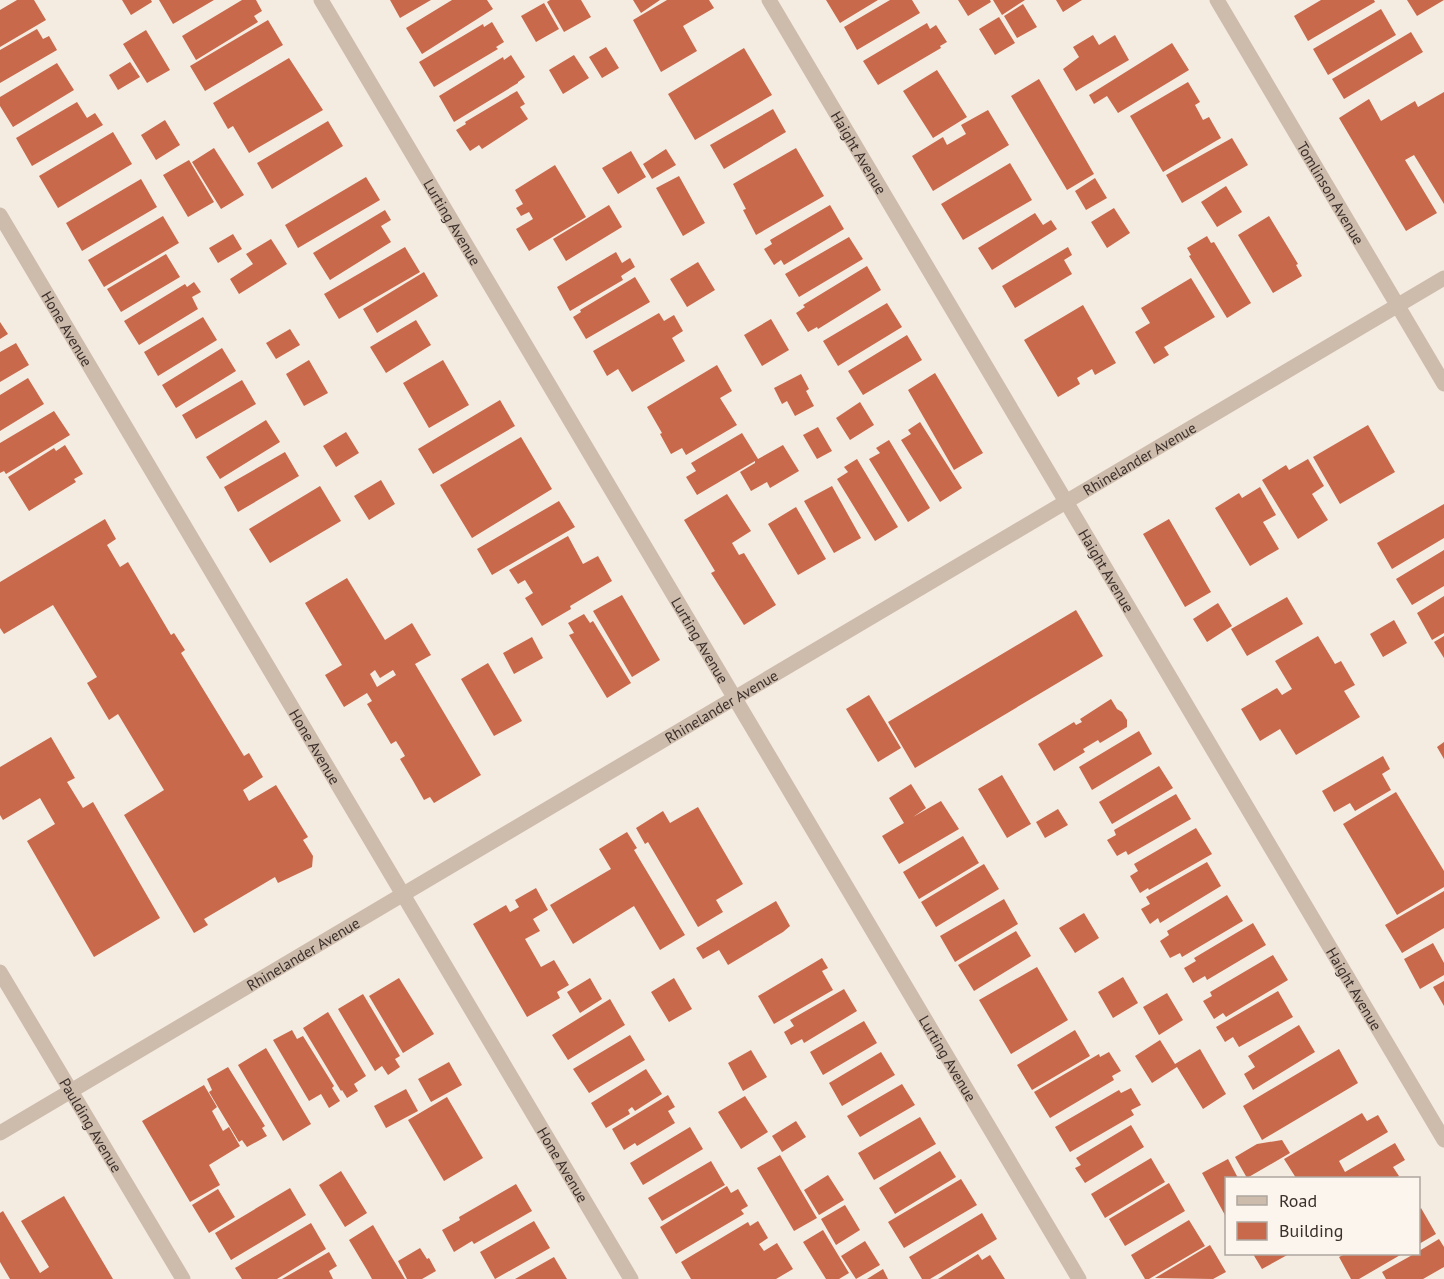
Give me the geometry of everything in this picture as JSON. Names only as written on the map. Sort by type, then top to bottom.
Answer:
[{"type":"street","name":"Lurting Avenue","points":[[321,0],[1079,1279]]},
{"type":"street","name":"Haight Avenue","points":[[769,0],[1444,1140]]},
{"type":"street","name":"Tomlinson Avenue","points":[[1217,0],[1444,384]]},
{"type":"street","name":"Hone Avenue","points":[[0,215],[631,1279]]},
{"type":"street","name":"Rhinelander Avenue","points":[[0,1133],[1444,278]]},
{"type":"street","name":"Paulding Avenue","points":[[0,972],[183,1279]]},
{"type":"building","points":[[17,0],[34,0],[46,20],[0,47],[0,10]]},
{"type":"building","points":[[122,0],[151,0],[152,2],[131,15]]},
{"type":"building","points":[[159,0],[214,0],[173,24]]},
{"type":"building","points":[[242,0],[256,0],[262,11],[254,16],[258,22],[196,60],[182,36]]},
{"type":"building","points":[[390,0],[431,0],[400,18]]},
{"type":"building","points":[[452,0],[487,0],[493,9],[422,54],[406,28]]},
{"type":"building","points":[[550,0],[581,0],[591,17],[564,32],[547,2]]},
{"type":"building","points":[[633,0],[660,0],[641,13]]},
{"type":"building","points":[[667,0],[709,0],[714,8],[683,26],[697,51],[661,72],[633,20]]},
{"type":"building","points":[[826,0],[878,0],[840,23]]},
{"type":"building","points":[[890,0],[912,0],[920,13],[857,50],[844,27]]},
{"type":"building","points":[[958,0],[990,0],[991,2],[968,16]]},
{"type":"building","points":[[993,0],[1025,0],[1002,15]]},
{"type":"building","points":[[1056,0],[1082,0],[1063,12]]},
{"type":"building","points":[[1321,0],[1374,0],[1375,2],[1308,41],[1294,16]]},
{"type":"building","points":[[1407,0],[1444,0],[1417,16]]},
{"type":"building","points":[[544,3],[559,29],[536,42],[521,16]]},
{"type":"building","points":[[1023,4],[1037,27],[1017,38],[1004,16]]},
{"type":"building","points":[[1381,9],[1396,35],[1328,75],[1313,49]]},
{"type":"building","points":[[999,17],[1015,43],[995,55],[979,29]]},
{"type":"building","points":[[268,20],[283,45],[205,91],[190,66]]},
{"type":"building","points":[[492,22],[504,42],[496,47],[498,49],[434,87],[419,62],[483,24],[484,27]]},
{"type":"building","points":[[927,23],[930,29],[936,25],[947,42],[940,46],[941,48],[878,85],[863,61]]},
{"type":"building","points":[[37,29],[43,39],[49,36],[57,50],[0,83],[0,50]]},
{"type":"building","points":[[146,30],[170,70],[147,83],[123,44]]},
{"type":"building","points":[[1411,32],[1423,52],[1344,99],[1332,79]]},
{"type":"building","points":[[1093,35],[1099,45],[1115,35],[1129,60],[1076,91],[1063,69],[1079,57],[1073,47]]},
{"type":"building","points":[[1172,43],[1189,70],[1118,113],[1107,96],[1094,104],[1089,95]]},
{"type":"building","points":[[606,47],[619,68],[602,78],[589,57]]},
{"type":"building","points":[[744,48],[772,95],[695,140],[668,94]]},
{"type":"building","points":[[511,55],[525,77],[454,122],[439,96],[503,57],[504,60]]},
{"type":"building","points":[[574,55],[589,78],[563,94],[549,70]]},
{"type":"building","points":[[289,58],[323,110],[249,153],[233,126],[228,129],[213,103]]},
{"type":"building","points":[[130,62],[140,77],[118,90],[109,75]]},
{"type":"building","points":[[57,63],[74,90],[13,127],[0,106],[0,97]]},
{"type":"building","points":[[937,70],[967,117],[933,138],[903,91]]},
{"type":"building","points":[[1039,79],[1094,174],[1067,190],[1011,96]]},
{"type":"building","points":[[1188,82],[1200,102],[1195,105],[1203,120],[1209,117],[1221,138],[1163,172],[1130,116]]},
{"type":"building","points":[[517,91],[525,104],[520,107],[528,119],[482,149],[479,145],[470,151],[456,130],[466,124],[465,122]]},
{"type":"building","points":[[1444,92],[1444,204],[1414,155],[1405,160],[1437,213],[1406,231],[1339,118],[1369,99],[1381,121],[1415,101],[1418,107]]},
{"type":"building","points":[[77,102],[87,118],[95,113],[103,125],[32,166],[16,138]]},
{"type":"building","points":[[773,109],[786,132],[724,169],[710,145]]},
{"type":"building","points":[[988,110],[1009,145],[933,191],[912,156],[943,137],[947,145],[966,134],[961,125]]},
{"type":"building","points":[[165,120],[180,145],[156,160],[141,135]]},
{"type":"building","points":[[328,121],[343,146],[272,189],[257,163]]},
{"type":"building","points":[[113,132],[132,164],[58,208],[39,176]]},
{"type":"building","points":[[1232,138],[1248,165],[1182,203],[1166,175]]},
{"type":"building","points":[[214,148],[244,195],[221,209],[192,162]]},
{"type":"building","points":[[796,148],[824,196],[756,235],[733,184]]},
{"type":"building","points":[[666,149],[676,165],[652,179],[643,164]]},
{"type":"building","points":[[631,151],[646,177],[618,194],[602,168]]},
{"type":"building","points":[[189,160],[214,202],[188,217],[163,175]]},
{"type":"building","points":[[1010,163],[1032,200],[963,240],[941,204]]},
{"type":"building","points":[[555,165],[586,217],[529,251],[516,229],[533,219],[529,212],[521,216],[516,208],[523,204],[515,190]]},
{"type":"building","points":[[679,176],[705,223],[683,236],[656,188]]},
{"type":"building","points":[[366,177],[380,200],[298,248],[285,225]]},
{"type":"building","points":[[1095,178],[1107,198],[1086,210],[1075,191]]},
{"type":"building","points":[[141,179],[157,207],[82,251],[66,223]]},
{"type":"building","points":[[1226,186],[1242,212],[1217,227],[1201,202]]},
{"type":"building","points":[[609,205],[622,227],[566,261],[553,239]]},
{"type":"building","points":[[830,205],[844,229],[784,265],[781,260],[774,265],[764,249],[772,244],[770,240]]},
{"type":"building","points":[[1114,208],[1130,233],[1107,248],[1091,222]]},
{"type":"building","points":[[385,210],[391,220],[381,226],[391,242],[330,280],[313,253]]},
{"type":"building","points":[[1035,213],[1043,225],[1051,220],[1057,229],[992,270],[978,248]]},
{"type":"building","points":[[163,216],[179,243],[104,287],[88,260]]},
{"type":"building","points":[[1269,216],[1298,264],[1296,265],[1302,276],[1273,293],[1238,235]]},
{"type":"building","points":[[233,234],[242,249],[218,263],[209,248]]},
{"type":"building","points":[[1207,236],[1211,243],[1214,242],[1251,303],[1227,318],[1189,256],[1191,255],[1187,248]]},
{"type":"building","points":[[849,237],[863,259],[799,297],[785,274]]},
{"type":"building","points":[[271,239],[287,264],[239,294],[230,279],[253,264],[246,254]]},
{"type":"building","points":[[405,247],[420,272],[339,319],[324,294]]},
{"type":"building","points":[[1068,247],[1072,255],[1064,260],[1072,274],[1015,308],[1002,286]]},
{"type":"building","points":[[616,252],[622,263],[630,258],[635,267],[621,276],[623,280],[570,311],[557,287]]},
{"type":"building","points":[[166,254],[180,277],[121,312],[107,289]]},
{"type":"building","points":[[698,262],[715,290],[687,307],[670,279]]},
{"type":"building","points":[[867,266],[881,290],[818,329],[817,327],[808,332],[796,313],[805,307],[803,305]]},
{"type":"building","points":[[424,272],[438,296],[377,333],[363,309]]},
{"type":"building","points":[[635,277],[650,302],[586,339],[573,317],[581,312],[580,310]]},
{"type":"building","points":[[1191,278],[1215,317],[1164,347],[1169,355],[1154,364],[1135,332],[1150,323],[1141,308]]},
{"type":"building","points":[[194,282],[201,292],[192,297],[198,309],[139,345],[124,321],[185,284],[187,287]]},
{"type":"building","points":[[887,303],[902,327],[838,366],[823,341]]},
{"type":"building","points":[[1083,305],[1116,363],[1095,375],[1092,369],[1077,378],[1080,384],[1058,397],[1024,340]]},
{"type":"building","points":[[659,313],[664,321],[674,315],[683,331],[672,338],[685,361],[632,392],[618,369],[607,376],[593,351]]},
{"type":"building","points":[[203,317],[217,340],[158,376],[144,352]]},
{"type":"building","points":[[771,319],[789,350],[762,366],[744,335]]},
{"type":"building","points":[[416,320],[431,345],[386,373],[370,347]]},
{"type":"building","points":[[0,322],[8,334],[0,339]]},
{"type":"building","points":[[290,329],[300,345],[276,359],[266,343]]},
{"type":"building","points":[[907,335],[922,360],[863,395],[848,371]]},
{"type":"building","points":[[16,343],[29,365],[0,382],[0,352]]},
{"type":"building","points":[[222,348],[236,371],[176,408],[162,385]]},
{"type":"building","points":[[309,360],[328,393],[304,406],[286,374]]},
{"type":"building","points":[[443,360],[469,405],[429,428],[403,383]]},
{"type":"building","points":[[717,365],[732,391],[720,398],[737,425],[686,455],[682,448],[671,454],[647,407]]},
{"type":"building","points":[[935,373],[983,453],[954,470],[908,390]]},
{"type":"building","points":[[801,374],[814,406],[795,416],[787,401],[782,404],[774,388]]},
{"type":"building","points":[[28,378],[44,404],[0,431],[0,395]]},
{"type":"building","points":[[242,380],[256,404],[196,439],[182,415]]},
{"type":"building","points":[[500,400],[515,426],[433,474],[418,449]]},
{"type":"building","points":[[860,402],[874,425],[850,440],[836,418]]},
{"type":"building","points":[[54,411],[70,435],[6,474],[4,471],[0,473],[0,443]]},
{"type":"building","points":[[266,420],[280,442],[220,479],[206,457]]},
{"type":"building","points":[[920,422],[962,488],[940,502],[901,440],[911,434],[908,430]]},
{"type":"building","points":[[1368,425],[1395,472],[1340,504],[1313,457]]},
{"type":"building","points":[[818,427],[832,451],[817,459],[803,435]]},
{"type":"building","points":[[346,432],[359,453],[336,467],[323,446]]},
{"type":"building","points":[[742,433],[758,459],[783,445],[799,471],[770,488],[767,482],[751,491],[740,472],[755,461],[697,495],[686,477],[696,471],[691,463]]},
{"type":"building","points":[[521,437],[552,489],[472,538],[440,485]]},
{"type":"building","points":[[889,440],[930,508],[908,522],[869,459],[880,453],[876,448]]},
{"type":"building","points":[[65,445],[83,474],[74,479],[76,482],[29,511],[8,477],[54,448],[56,451]]},
{"type":"building","points":[[285,452],[299,476],[238,512],[224,487]]},
{"type":"building","points":[[857,459],[898,527],[875,541],[837,479],[848,472],[844,467]]},
{"type":"building","points":[[1308,459],[1324,486],[1312,494],[1328,520],[1298,539],[1262,480],[1286,465],[1289,470]]},
{"type":"building","points":[[381,480],[395,504],[369,520],[354,496]]},
{"type":"building","points":[[320,486],[341,521],[270,563],[249,529]]},
{"type":"building","points":[[832,486],[861,538],[834,553],[804,501]]},
{"type":"building","points":[[1260,487],[1276,515],[1263,522],[1279,549],[1250,566],[1215,508],[1239,493],[1242,498]]},
{"type":"building","points":[[727,494],[751,531],[732,543],[739,555],[744,553],[776,605],[744,625],[711,573],[715,571],[684,520]]},
{"type":"building","points":[[559,501],[575,527],[492,575],[477,549]]},
{"type":"building","points":[[1444,504],[1444,538],[1392,569],[1377,543]]},
{"type":"building","points":[[796,507],[826,559],[798,575],[768,524]]},
{"type":"building","points":[[105,519],[116,539],[107,545],[120,567],[128,562],[171,635],[174,633],[185,650],[181,653],[244,756],[249,753],[263,777],[243,790],[249,801],[276,785],[308,837],[303,840],[313,856],[312,867],[278,883],[275,877],[204,919],[208,925],[194,933],[124,815],[164,790],[118,714],[109,720],[87,683],[97,677],[53,605],[4,634],[0,628],[0,582]]},
{"type":"building","points":[[1169,519],[1211,592],[1185,607],[1143,534]]},
{"type":"building","points":[[568,536],[583,564],[598,556],[612,581],[542,626],[525,598],[533,593],[525,580],[518,584],[509,570]]},
{"type":"building","points":[[1444,550],[1444,586],[1412,605],[1396,579]]},
{"type":"building","points":[[347,578],[385,640],[412,623],[431,655],[415,664],[481,775],[434,803],[430,797],[424,800],[400,759],[405,756],[401,749],[396,741],[391,744],[367,704],[372,701],[367,693],[344,707],[325,675],[342,665],[305,603]],"holes":[[[375,670],[380,678],[393,670],[396,675],[377,687],[370,674]]]},
{"type":"building","points":[[622,595],[660,660],[632,677],[593,611]]},
{"type":"building","points":[[1444,596],[1444,633],[1432,640],[1417,613]]},
{"type":"building","points":[[1287,597],[1303,624],[1247,656],[1231,629]]},
{"type":"building","points":[[1218,603],[1232,626],[1207,642],[1193,619]]},
{"type":"building","points":[[1076,610],[1103,656],[915,768],[888,722]]},
{"type":"building","points":[[584,614],[590,623],[593,621],[631,683],[607,698],[569,635],[574,633],[568,623]]},
{"type":"building","points":[[1394,620],[1407,643],[1383,657],[1370,634]]},
{"type":"building","points":[[1318,636],[1335,664],[1341,661],[1355,685],[1344,691],[1360,717],[1296,755],[1280,729],[1260,741],[1241,709],[1277,688],[1282,695],[1292,689],[1275,661]]},
{"type":"building","points":[[1444,636],[1444,658],[1434,642]]},
{"type":"building","points":[[532,637],[543,658],[514,674],[503,653]]},
{"type":"building","points":[[488,663],[522,721],[494,736],[461,679]]},
{"type":"building","points":[[869,695],[901,748],[878,762],[846,709]]},
{"type":"building","points":[[1111,699],[1127,720],[1127,727],[1100,743],[1098,740],[1083,749],[1085,752],[1054,771],[1038,744],[1074,722],[1076,725],[1082,722],[1080,719]]},
{"type":"building","points":[[1139,731],[1152,754],[1092,790],[1079,767]]},
{"type":"building","points":[[51,737],[75,778],[67,782],[83,808],[93,802],[160,918],[94,957],[27,841],[55,824],[40,798],[3,820],[0,815],[0,767]]},
{"type":"building","points":[[1444,742],[1444,759],[1437,747]]},
{"type":"building","points":[[1383,756],[1390,769],[1382,774],[1391,790],[1355,811],[1350,803],[1334,812],[1322,791]]},
{"type":"building","points":[[1159,766],[1173,788],[1112,824],[1099,802]]},
{"type":"building","points":[[1002,775],[1031,824],[1007,838],[978,789]]},
{"type":"building","points":[[911,784],[926,808],[913,817],[941,801],[959,829],[899,864],[882,836],[904,823],[889,798]]},
{"type":"building","points":[[1396,792],[1444,871],[1444,887],[1397,915],[1343,824]]},
{"type":"building","points":[[1176,794],[1191,819],[1128,855],[1126,851],[1117,856],[1107,840],[1116,835],[1114,830]]},
{"type":"building","points":[[698,807],[743,884],[716,900],[723,912],[698,927],[648,842],[645,844],[636,828],[663,811],[670,823]]},
{"type":"building","points":[[1058,809],[1068,825],[1045,838],[1036,822]]},
{"type":"building","points":[[1196,828],[1212,854],[1140,893],[1130,876],[1138,871],[1134,864]]},
{"type":"building","points":[[627,832],[637,848],[634,850],[685,935],[660,950],[634,906],[573,944],[550,905],[611,869],[599,849]]},
{"type":"building","points":[[963,836],[979,863],[919,899],[903,872]]},
{"type":"building","points":[[1207,862],[1221,886],[1160,923],[1158,918],[1150,924],[1141,909],[1150,904],[1146,897]]},
{"type":"building","points":[[984,864],[999,889],[936,927],[921,902]]},
{"type":"building","points":[[536,888],[548,910],[533,919],[540,931],[525,939],[541,967],[554,960],[569,985],[557,992],[560,998],[527,1017],[473,924],[506,905],[510,912],[519,907],[515,900]]},
{"type":"building","points":[[1444,891],[1444,928],[1402,953],[1385,925]]},
{"type":"building","points":[[1227,895],[1243,921],[1182,957],[1180,953],[1170,958],[1160,941],[1169,935],[1167,931]]},
{"type":"building","points":[[1004,899],[1018,924],[955,962],[940,936]]},
{"type":"building","points":[[776,901],[790,926],[783,932],[728,965],[719,950],[703,959],[696,948]]},
{"type":"building","points":[[1084,913],[1099,938],[1075,953],[1059,928]]},
{"type":"building","points":[[1253,923],[1266,945],[1207,980],[1205,976],[1193,983],[1184,968],[1196,961],[1194,958]]},
{"type":"building","points":[[1016,931],[1031,956],[974,991],[958,965]]},
{"type":"building","points":[[1433,943],[1444,963],[1444,975],[1420,989],[1404,959]]},
{"type":"building","points":[[1273,955],[1288,980],[1226,1017],[1223,1013],[1214,1019],[1203,1001],[1212,996],[1210,992]]},
{"type":"building","points":[[822,958],[828,968],[822,971],[833,990],[774,1024],[758,996]]},
{"type":"building","points":[[1037,967],[1068,1020],[1011,1054],[979,1000]]},
{"type":"building","points":[[1123,977],[1138,1003],[1113,1018],[1098,992]]},
{"type":"building","points":[[399,978],[434,1034],[403,1053],[369,996]]},
{"type":"building","points":[[590,978],[602,999],[580,1013],[567,992]]},
{"type":"building","points":[[674,978],[692,1009],[669,1022],[651,992]]},
{"type":"building","points":[[1444,981],[1444,1006],[1433,987]]},
{"type":"building","points":[[844,989],[857,1011],[804,1043],[802,1039],[791,1045],[784,1032],[794,1026],[790,1020]]},
{"type":"building","points":[[1278,991],[1293,1017],[1239,1047],[1233,1037],[1225,1042],[1216,1027]]},
{"type":"building","points":[[1167,993],[1183,1020],[1159,1035],[1143,1007]]},
{"type":"building","points":[[363,994],[400,1056],[395,1059],[400,1067],[388,1075],[382,1066],[375,1071],[338,1009]]},
{"type":"building","points":[[610,999],[625,1025],[568,1060],[552,1035]]},
{"type":"building","points":[[328,1012],[366,1076],[354,1084],[358,1091],[347,1098],[303,1028]]},
{"type":"building","points":[[864,1021],[877,1043],[823,1075],[810,1052]]},
{"type":"building","points":[[1299,1025],[1315,1052],[1253,1090],[1244,1074],[1255,1067],[1248,1056]]},
{"type":"building","points":[[292,1030],[297,1039],[303,1036],[334,1086],[332,1088],[340,1101],[329,1108],[321,1094],[309,1101],[273,1040]]},
{"type":"building","points":[[1075,1030],[1090,1056],[1032,1090],[1017,1065]]},
{"type":"building","points":[[630,1035],[645,1060],[589,1093],[573,1069]]},
{"type":"building","points":[[1160,1040],[1175,1064],[1200,1049],[1226,1094],[1203,1109],[1177,1067],[1152,1083],[1135,1056]]},
{"type":"building","points":[[266,1048],[311,1124],[283,1141],[238,1065]]},
{"type":"building","points":[[1339,1049],[1358,1083],[1262,1140],[1243,1106]]},
{"type":"building","points":[[751,1050],[767,1077],[743,1091],[728,1063]]},
{"type":"building","points":[[881,1052],[895,1075],[842,1106],[829,1083]]},
{"type":"building","points":[[1109,1052],[1121,1071],[1112,1076],[1114,1080],[1050,1118],[1034,1092],[1099,1054],[1100,1057]]},
{"type":"building","points":[[449,1062],[462,1085],[431,1102],[418,1079]]},
{"type":"building","points":[[228,1067],[265,1126],[262,1128],[267,1136],[247,1147],[242,1140],[239,1142],[209,1092],[212,1090],[207,1079]]},
{"type":"building","points":[[646,1069],[662,1094],[635,1111],[632,1107],[628,1110],[630,1114],[606,1128],[591,1103]]},
{"type":"building","points":[[902,1084],[915,1105],[860,1137],[847,1116]]},
{"type":"building","points":[[204,1085],[217,1107],[212,1111],[223,1131],[229,1127],[240,1146],[209,1165],[220,1185],[190,1202],[142,1121]]},
{"type":"building","points":[[1131,1088],[1141,1105],[1131,1110],[1134,1115],[1070,1152],[1055,1127],[1119,1090],[1121,1093]]},
{"type":"building","points":[[406,1089],[418,1111],[386,1128],[374,1106]]},
{"type":"building","points":[[668,1095],[675,1107],[668,1111],[675,1123],[637,1146],[635,1143],[624,1150],[612,1129]]},
{"type":"building","points":[[745,1096],[768,1132],[741,1149],[718,1112]]},
{"type":"building","points":[[447,1097],[483,1158],[444,1181],[408,1120]]},
{"type":"building","points":[[1362,1113],[1367,1121],[1378,1115],[1388,1132],[1339,1161],[1345,1172],[1395,1143],[1405,1160],[1393,1167],[1399,1176],[1397,1177],[1295,1177],[1284,1159]]},
{"type":"building","points":[[920,1117],[936,1144],[874,1180],[858,1153]]},
{"type":"building","points":[[796,1121],[806,1137],[782,1152],[772,1136]]},
{"type":"building","points":[[1131,1125],[1144,1147],[1085,1183],[1075,1168],[1081,1165],[1076,1158]]},
{"type":"building","points":[[690,1127],[703,1149],[643,1185],[630,1163]]},
{"type":"building","points":[[1282,1140],[1290,1153],[1246,1177],[1235,1157],[1257,1144]]},
{"type":"building","points":[[940,1151],[956,1177],[895,1214],[879,1188]]},
{"type":"building","points":[[780,1155],[817,1218],[794,1231],[757,1168]]},
{"type":"building","points":[[1151,1158],[1165,1182],[1105,1218],[1091,1194]]},
{"type":"building","points":[[1228,1159],[1237,1177],[1225,1177],[1225,1215],[1202,1173]]},
{"type":"building","points":[[711,1161],[725,1185],[662,1221],[648,1198]]},
{"type":"building","points":[[341,1171],[367,1213],[345,1227],[319,1185]]},
{"type":"building","points":[[828,1175],[844,1200],[819,1215],[804,1190]]},
{"type":"building","points":[[961,1179],[977,1205],[904,1248],[888,1222]]},
{"type":"building","points":[[1169,1183],[1185,1211],[1125,1246],[1109,1219]]},
{"type":"building","points":[[516,1184],[532,1211],[474,1244],[472,1241],[454,1252],[442,1230],[460,1220],[459,1217]]},
{"type":"building","points":[[727,1186],[731,1193],[738,1189],[748,1206],[741,1210],[744,1214],[676,1254],[660,1227]]},
{"type":"building","points":[[290,1188],[306,1215],[231,1260],[215,1233]]},
{"type":"building","points":[[218,1189],[235,1217],[209,1233],[192,1205]]},
{"type":"building","points":[[64,1196],[113,1279],[10,1279],[0,1262],[0,1213],[3,1211],[40,1273],[49,1267],[21,1221]]},
{"type":"building","points":[[845,1205],[860,1230],[836,1245],[821,1219]]},
{"type":"building","points":[[1420,1209],[1436,1234],[1420,1243]]},
{"type":"building","points":[[982,1213],[997,1239],[930,1279],[922,1279],[909,1257]]},
{"type":"building","points":[[1189,1220],[1205,1246],[1149,1279],[1145,1279],[1131,1255]]},
{"type":"building","points":[[534,1221],[550,1248],[495,1279],[480,1252]]},
{"type":"building","points":[[758,1221],[768,1238],[759,1244],[764,1251],[777,1243],[793,1269],[776,1279],[691,1279],[681,1262],[748,1222],[750,1226]]},
{"type":"building","points":[[311,1223],[326,1249],[277,1279],[242,1279],[235,1268]]},
{"type":"building","points":[[373,1225],[405,1279],[372,1279],[349,1240]]},
{"type":"building","points":[[823,1230],[849,1273],[839,1279],[826,1279],[803,1242]]},
{"type":"building","points":[[1439,1239],[1444,1247],[1444,1267],[1423,1279],[1386,1279],[1382,1272],[1412,1255],[1420,1255],[1420,1250]]},
{"type":"building","points":[[865,1241],[880,1265],[856,1279],[841,1256]]},
{"type":"building","points":[[1210,1245],[1226,1272],[1213,1279],[1155,1278]]},
{"type":"building","points":[[420,1248],[436,1271],[422,1279],[407,1279],[398,1261]]},
{"type":"building","points":[[329,1252],[337,1266],[329,1271],[333,1279],[282,1279]]},
{"type":"building","points":[[978,1254],[982,1260],[990,1255],[1005,1279],[938,1279]]},
{"type":"building","points":[[1254,1255],[1287,1255],[1262,1269]]},
{"type":"building","points":[[1343,1255],[1400,1255],[1359,1279],[1351,1279],[1339,1257]]},
{"type":"building","points":[[554,1257],[567,1279],[515,1279]]},
{"type":"building","points":[[883,1269],[888,1279],[867,1279]]}]
